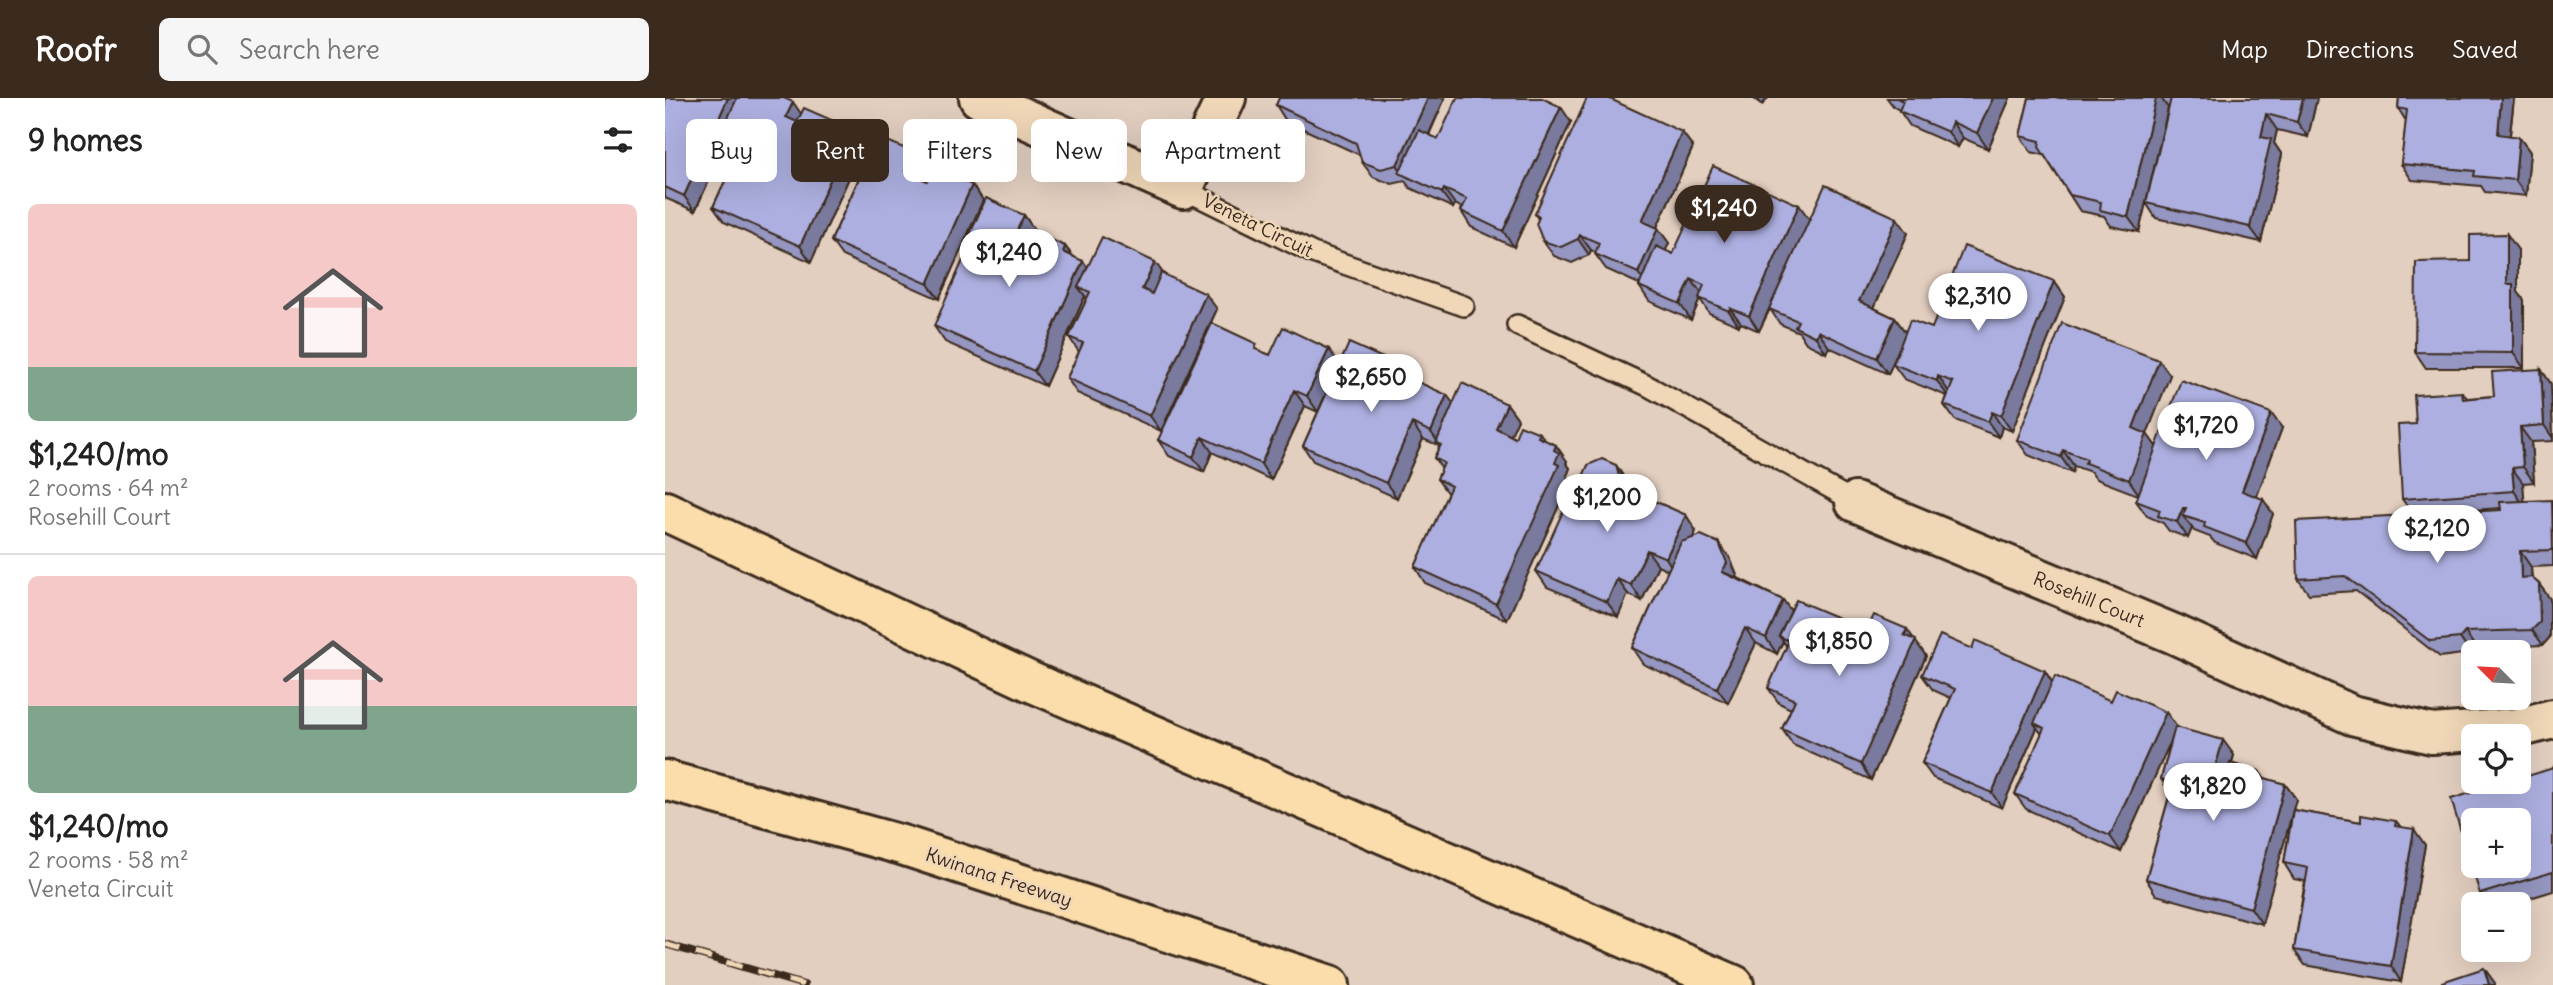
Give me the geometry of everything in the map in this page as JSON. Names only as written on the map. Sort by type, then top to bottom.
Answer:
[{"type":"highway","points":[[665,511],[1031,682],[1734,985]]},
{"type":"highway","name":"Kwinana Freeway","points":[[665,780],[902,845],[1330,985]]},
{"type":"street","name":"Veneta Circuit","points":[[979,98],[1183,189]]},
{"type":"street","points":[[1183,189],[1226,98]]},
{"type":"street","name":"Rosehill Court","points":[[1855,502],[2174,634],[2352,715],[2432,733],[2517,728],[2553,719]]},
{"type":"lane","name":"Veneta Circuit","points":[[1183,189],[1313,253],[1464,306]]},
{"type":"lane","name":"Rosehill Court","points":[[1517,325],[1648,386],[1855,502]]},
{"type":"building","points":[[665,98],[728,98],[719,119],[686,119],[686,182],[690,182],[684,196],[665,187]]},
{"type":"building","points":[[737,98],[784,98],[793,102],[786,117],[791,119],[791,182],[829,182],[800,246],[713,207],[725,182],[777,182],[777,119],[727,119]]},
{"type":"building","points":[[1279,98],[1428,98],[1397,165],[1381,169],[1362,162],[1356,143],[1276,105]]},
{"type":"building","points":[[1457,98],[1542,98],[1561,107],[1503,231],[1461,211],[1467,199],[1444,189],[1442,193],[1399,173],[1419,130],[1438,139]]},
{"type":"building","points":[[1587,98],[1608,98],[1682,132],[1642,221],[1658,228],[1638,273],[1595,254],[1599,243],[1580,235],[1578,239],[1561,247],[1543,241],[1536,224],[1539,217],[1535,214]]},
{"type":"building","points":[[1897,98],[1993,98],[1977,133],[1952,122],[1948,132],[1899,111],[1903,101]]},
{"type":"building","points":[[2029,98],[2156,98],[2128,217],[2100,210],[2101,202],[2070,195],[2039,147],[2040,141],[2020,136]]},
{"type":"building","points":[[2171,98],[2303,98],[2297,122],[2266,114],[2261,137],[2271,139],[2250,227],[2146,203]]},
{"type":"building","points":[[2399,98],[2501,98],[2498,134],[2519,137],[2515,180],[2474,176],[2475,171],[2401,164],[2407,110],[2398,108]]},
{"type":"building","points":[[804,108],[829,119],[798,119]]},
{"type":"building","points":[[889,142],[903,148],[903,182],[965,182],[972,185],[928,284],[831,241],[857,182],[889,182]]},
{"type":"building","points":[[1713,166],[1799,205],[1749,316],[1699,298],[1704,285],[1691,279],[1680,304],[1639,286],[1656,246],[1673,254]]},
{"type":"building","points":[[1825,185],[1897,218],[1859,301],[1895,318],[1877,358],[1818,331],[1816,337],[1795,327],[1798,321],[1769,309]]},
{"type":"building","points":[[986,198],[1024,215],[1013,239],[1026,245],[1033,232],[1065,246],[1063,252],[1083,261],[1034,371],[934,326],[967,251],[977,256],[984,241],[970,234]]},
{"type":"building","points":[[2507,234],[2507,284],[2513,284],[2513,353],[2415,352],[2416,262],[2470,261],[2470,235]]},
{"type":"building","points":[[1102,237],[1155,262],[1142,289],[1152,294],[1161,273],[1206,294],[1150,416],[1067,378],[1083,343],[1069,337],[1090,292],[1078,287]]},
{"type":"building","points":[[1964,246],[2054,281],[2001,416],[1992,412],[1988,422],[1944,405],[1953,382],[1938,376],[1937,381],[1893,364],[1910,320],[1932,328]]},
{"type":"building","points":[[1212,323],[1257,344],[1255,349],[1270,355],[1283,327],[1329,349],[1307,396],[1294,390],[1261,464],[1202,437],[1193,457],[1158,440]]},
{"type":"building","points":[[2062,323],[2159,360],[2133,428],[2147,434],[2129,480],[2085,463],[2087,459],[2063,450],[2061,457],[2017,440]]},
{"type":"building","points":[[1349,343],[1383,358],[1380,365],[1447,395],[1431,432],[1412,423],[1386,483],[1303,446]]},
{"type":"building","points":[[2541,369],[2544,425],[2520,427],[2523,467],[2512,468],[2514,491],[2402,499],[2398,425],[2416,424],[2414,395],[2462,392],[2463,399],[2494,396],[2492,372]]},
{"type":"building","points":[[2181,380],[2271,413],[2242,491],[2263,499],[2246,543],[2204,527],[2205,523],[2183,516],[2186,508],[2183,508],[2177,522],[2158,516],[2160,510],[2136,501]]},
{"type":"building","points":[[1462,383],[1507,404],[1496,428],[1515,438],[1520,425],[1540,433],[1538,437],[1556,445],[1554,450],[1559,453],[1555,463],[1559,465],[1496,604],[1415,567],[1451,486],[1437,479],[1444,463],[1434,458],[1441,445],[1436,443]]},
{"type":"building","points":[[1602,459],[1616,465],[1620,480],[1618,485],[1686,515],[1666,558],[1647,550],[1631,585],[1617,579],[1607,602],[1536,571],[1574,487],[1578,488],[1588,465]]},
{"type":"building","points":[[2552,500],[2553,550],[2520,551],[2521,578],[2531,577],[2539,584],[2540,622],[2532,630],[2465,632],[2460,638],[2430,641],[2345,576],[2298,579],[2296,521],[2501,510],[2500,502]]},
{"type":"building","points":[[1701,535],[1719,543],[1727,563],[1722,572],[1783,600],[1766,638],[1745,628],[1717,688],[1632,648],[1681,542]]},
{"type":"building","points":[[1796,600],[1867,630],[1874,615],[1907,629],[1904,635],[1916,640],[1861,764],[1782,729],[1795,700],[1768,688],[1789,641],[1779,636]]},
{"type":"building","points":[[1940,635],[1972,649],[1975,640],[2045,671],[1992,793],[1922,763],[1955,689],[1922,675]]},
{"type":"building","points":[[2055,676],[2111,701],[2116,690],[2166,712],[2110,836],[2015,794],[2044,728],[2034,723]]},
{"type":"building","points":[[2175,727],[2223,740],[2213,775],[2227,778],[2230,763],[2259,771],[2258,776],[2285,784],[2251,908],[2146,879],[2173,783],[2161,779]]},
{"type":"building","points":[[2553,768],[2553,872],[2487,892],[2479,892],[2475,878],[2531,878],[2531,808],[2461,808],[2461,832],[2451,799],[2467,794],[2531,794],[2531,775]]},
{"type":"building","points":[[2293,810],[2361,822],[2361,815],[2396,821],[2395,826],[2414,829],[2391,966],[2294,950],[2308,868],[2284,863]]},
{"type":"building","points":[[2484,968],[2489,985],[2443,985],[2442,982]]},
{"type":"railway","points":[[665,944],[804,985]]}]
